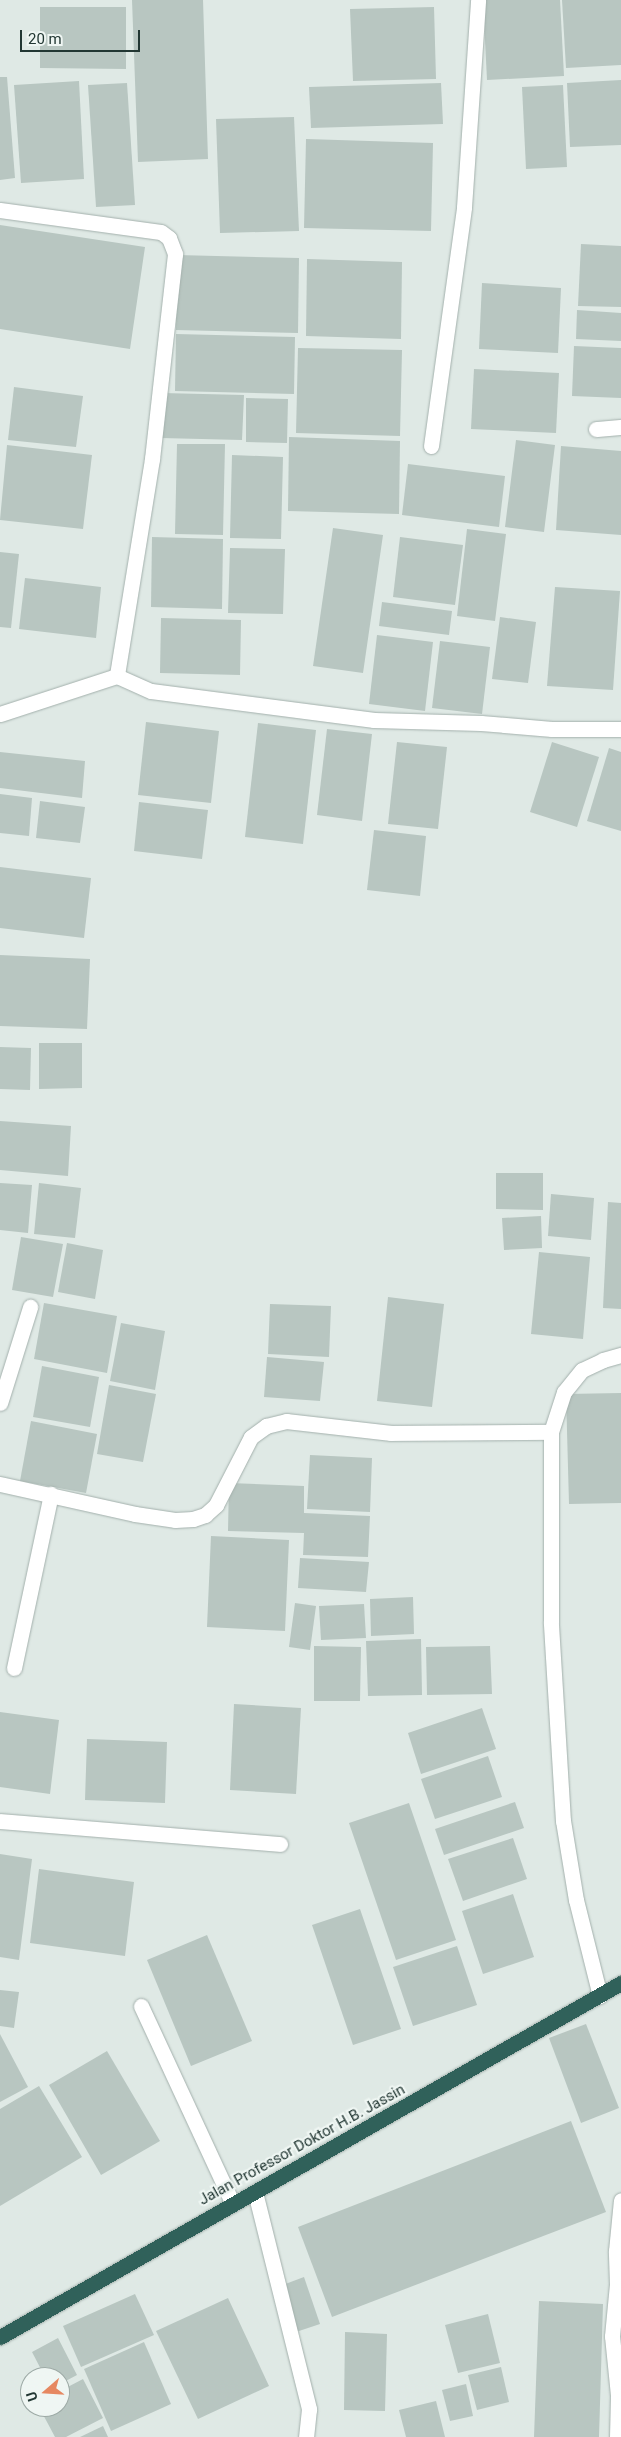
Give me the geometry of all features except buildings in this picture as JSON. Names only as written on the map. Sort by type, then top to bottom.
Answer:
[{"type":"highway","name":"Jalan Professor Doktor H.B. Jassin","points":[[0,2337],[621,1983]]},
{"type":"street","points":[[431,446],[464,207],[478,0]]},
{"type":"street","points":[[0,210],[161,232],[168,238],[175,254],[152,459],[117,676]]},
{"type":"street","points":[[596,429],[621,427]]},
{"type":"street","points":[[0,714],[117,676],[150,691],[374,720],[481,723],[552,729],[621,729]]},
{"type":"street","points":[[0,1403],[30,1307]]},
{"type":"street","points":[[600,1996],[576,1900],[563,1820],[551,1622],[551,1432],[564,1392],[582,1370],[602,1360],[621,1356]]},
{"type":"street","points":[[0,1484],[135,1514],[175,1520],[193,1519],[204,1515],[216,1505],[251,1437],[266,1426],[286,1421],[390,1433],[551,1432]]},
{"type":"street","points":[[14,1668],[51,1494]]},
{"type":"street","points":[[0,1821],[280,1844]]},
{"type":"street","points":[[141,2006],[232,2204]]},
{"type":"street","points":[[255,2192],[309,2409],[306,2437]]},
{"type":"street","points":[[617,2437],[618,2394],[612,2336],[617,2284],[616,2251],[621,2200]]}]
